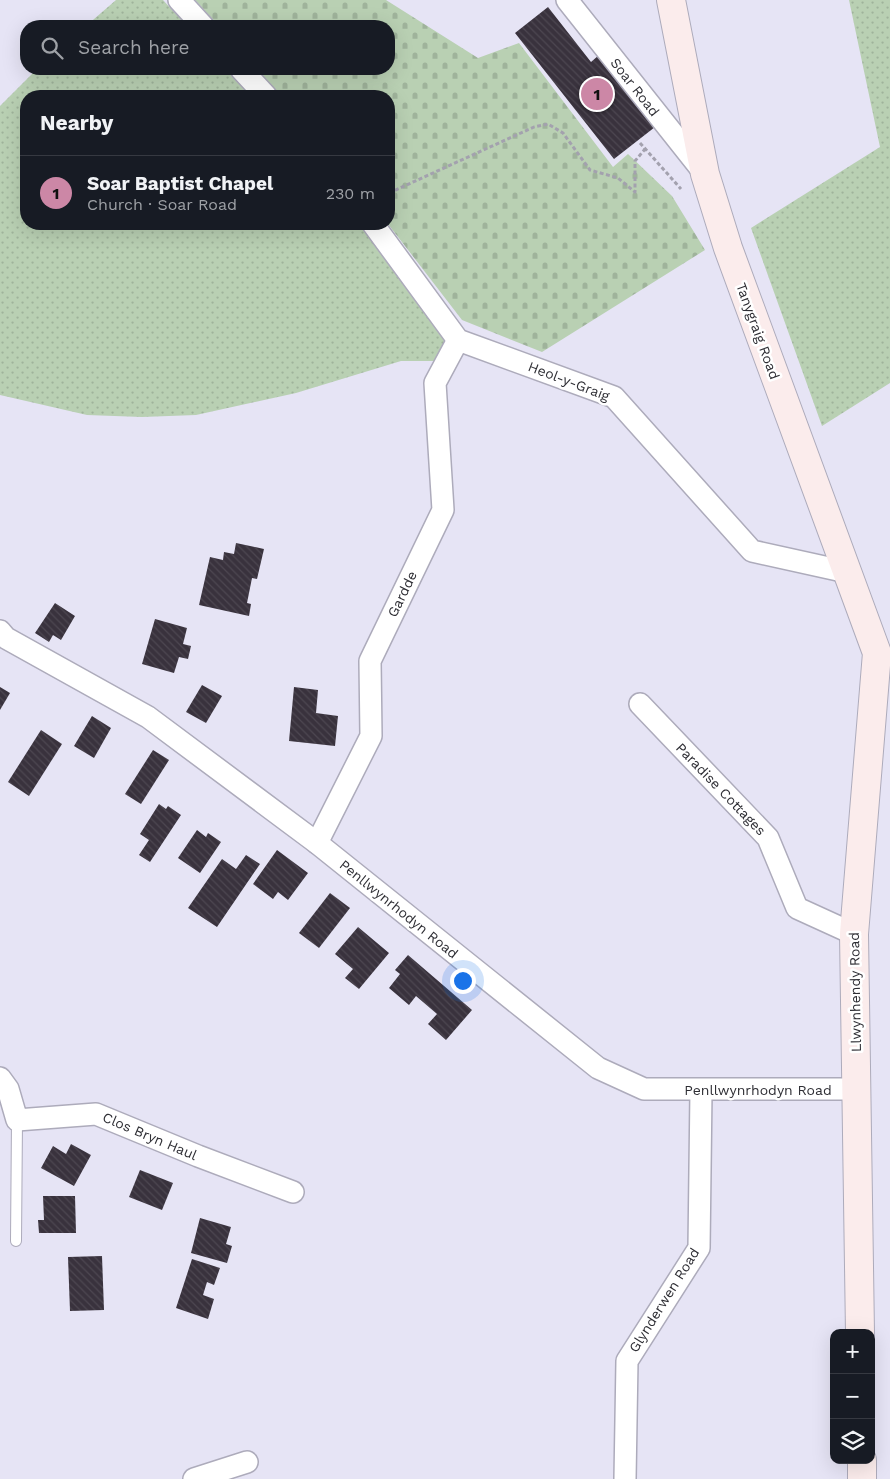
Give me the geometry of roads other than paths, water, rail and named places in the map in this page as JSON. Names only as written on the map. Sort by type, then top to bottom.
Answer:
[{"type":"main road","name":"Tanygraig Road","points":[[671,0],[705,174],[728,248],[847,572],[883,657]]},
{"type":"main road","name":"Llwynhendy Road","points":[[860,1329],[854,934],[883,657]]},
{"type":"main road","points":[[862,1464],[862,1479]]},
{"type":"street","points":[[179,0],[197,20]]},
{"type":"street","name":"Soar Road","points":[[567,0],[705,174]]},
{"type":"street","points":[[247,75],[260,90]]},
{"type":"street","points":[[377,230],[458,340]]},
{"type":"street","name":"Heol-y-Graig","points":[[458,340],[614,396],[752,551],[847,572]]},
{"type":"street","name":"Gardde","points":[[317,843],[371,736],[370,661],[443,510],[435,383],[458,340]]},
{"type":"street","name":"Penllwynrhodyn Road","points":[[0,631],[6,638],[148,717],[317,843],[598,1068],[644,1090],[856,1089]]},
{"type":"street","name":"Paradise Cottages","points":[[640,704],[768,838],[796,908],[854,934]]},
{"type":"street","points":[[0,1078],[8,1089],[17,1120]]},
{"type":"street","name":"Glynderwen Road","points":[[625,1479],[627,1361],[699,1248],[701,1091]]},
{"type":"street","name":"Clos Bryn Haul","points":[[17,1120],[96,1114],[198,1156],[293,1192]]},
{"type":"street","points":[[194,1479],[247,1462]]},
{"type":"lane","points":[[16,1241],[17,1120]]},
{"type":"place","name":"Soar Baptist Chapel","points":[[597,94]]}]
